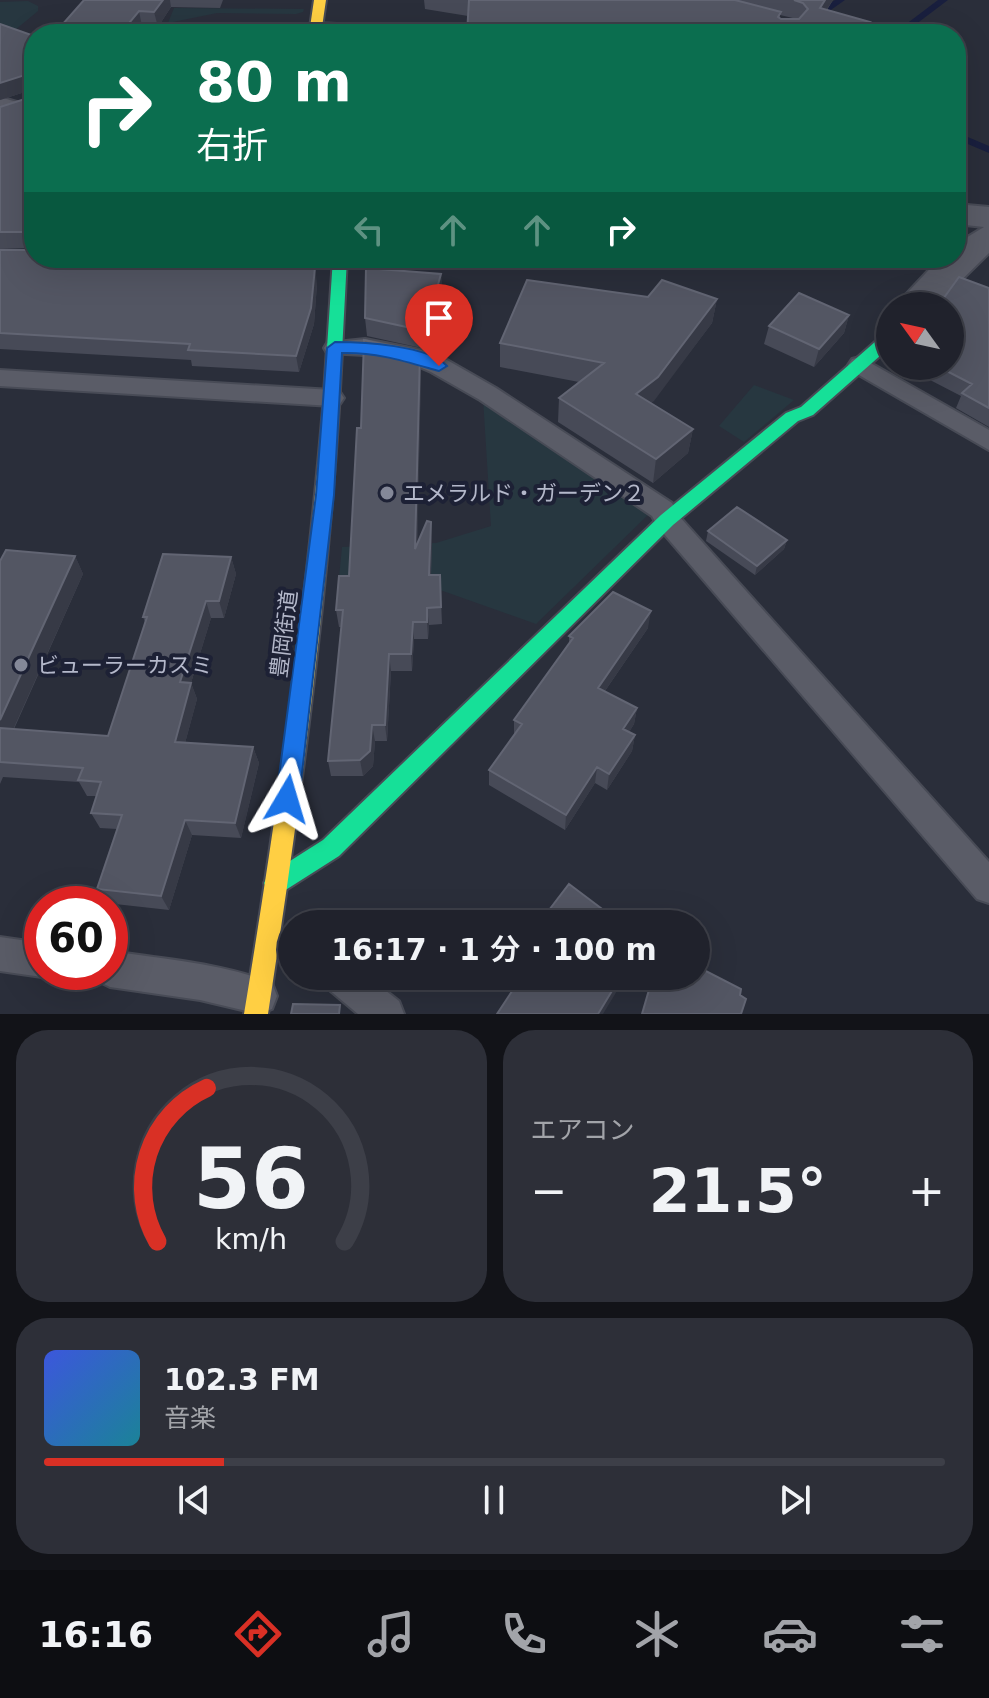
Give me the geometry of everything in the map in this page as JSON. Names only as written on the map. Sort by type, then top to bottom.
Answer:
[{"type":"main road","points":[[316,24],[320,0]]},
{"type":"main road","name":"豊岡街道","points":[[278,911],[276,883],[325,495],[340,268]]},
{"type":"main road","points":[[276,883],[331,848],[667,520],[792,417],[807,411],[876,351]]},
{"type":"main road","name":"豊岡街道","points":[[257,1005],[278,945]]},
{"type":"street","points":[[966,240],[973,217]]},
{"type":"street","points":[[927,292],[950,268]]},
{"type":"lane","points":[[335,348],[365,347],[421,358],[439,366],[488,394],[663,510],[667,520],[989,887]]},
{"type":"lane","points":[[860,365],[989,441]]},
{"type":"lane","points":[[0,378],[332,398]]},
{"type":"lane","points":[[0,954],[24,957]]},
{"type":"lane","points":[[128,972],[200,982],[257,1005]]},
{"type":"lane","points":[[356,990],[386,1014]]},
{"type":"shaded area","points":[[28,1],[38,6],[38,11],[9,35],[0,32],[0,2]]},
{"type":"shaded area","points":[[174,8],[304,9],[296,14],[217,13],[168,23]]},
{"type":"shaded area","points":[[754,385],[794,400],[744,442],[719,426]]},
{"type":"shaded area","points":[[483,398],[652,511],[536,624],[426,585],[338,588],[342,547],[436,543],[491,526]]},
{"type":"building","points":[[84,0],[163,0],[154,12],[139,11],[128,24],[63,24]]},
{"type":"building","points":[[469,0],[735,0],[781,12],[778,17],[781,19],[799,19],[808,9],[794,0],[825,0],[820,8],[870,22],[868,24],[468,24]]},
{"type":"building","points":[[0,24],[24,32],[24,75],[0,83]]},
{"type":"building","points":[[24,99],[24,232],[0,232],[0,107]]},
{"type":"building","points":[[0,250],[24,250],[24,268],[315,268],[311,308],[296,356],[188,350],[190,344],[0,333]]},
{"type":"building","points":[[366,268],[441,274],[425,331],[365,318]]},
{"type":"building","points":[[959,277],[989,288],[989,408],[962,393],[972,384],[964,380],[964,292],[948,292]]},
{"type":"building","points":[[527,280],[648,297],[662,280],[717,299],[658,377],[636,394],[693,429],[656,459],[559,398],[604,363],[500,343]]},
{"type":"building","points":[[799,293],[849,315],[819,349],[769,326]]},
{"type":"building","points":[[364,340],[420,353],[415,549],[427,521],[431,522],[429,575],[440,575],[441,607],[427,608],[427,622],[413,622],[411,654],[389,654],[385,725],[372,725],[370,751],[360,760],[328,761],[343,610],[336,610],[339,576],[349,576],[357,428],[361,428]]},
{"type":"building","points":[[737,507],[787,540],[757,566],[708,531]]},
{"type":"building","name":"ビューラーカスミ","points":[[6,550],[75,556],[0,720],[0,561]]},
{"type":"building","points":[[163,554],[231,557],[219,601],[206,601],[180,682],[191,683],[175,742],[253,747],[235,823],[185,820],[161,896],[128,892],[128,886],[98,886],[122,815],[91,813],[101,782],[78,780],[83,768],[0,762],[0,728],[108,736],[147,617],[143,617]]},
{"type":"building","points":[[613,592],[651,611],[598,688],[637,708],[623,729],[635,735],[609,774],[597,767],[566,815],[489,770],[522,724],[514,720],[573,638],[569,636]]},
{"type":"building","points":[[569,884],[603,910],[549,910]]},
{"type":"building","points":[[710,973],[741,989],[740,995],[746,999],[741,1014],[642,1014],[649,990],[710,990]]},
{"type":"building","points":[[513,990],[613,990],[598,1014],[497,1014]]},
{"type":"building","points":[[293,1004],[340,1005],[339,1014],[291,1014]]},
{"type":"waterway","points":[[815,17],[841,0]]},
{"type":"waterway","points":[[911,24],[944,0]]},
{"type":"waterway","points":[[966,140],[989,150]]},
{"type":"traffic: fast","points":[[331,408],[339,268]]},
{"type":"traffic: fast","points":[[276,883],[331,848],[667,520],[792,417],[807,411],[876,350]]},
{"type":"traffic: slow","points":[[316,24],[320,0]]},
{"type":"traffic: slow","points":[[256,1014],[301,712],[331,408]]},
{"type":"place","name":"エメラルド・ガーデン２","points":[[387,493]]},
{"type":"place","name":"ビューラーカスミ","points":[[21,665]]},
{"type":"route","points":[[287,799],[325,495],[335,348],[365,347],[421,358],[439,366]]}]
